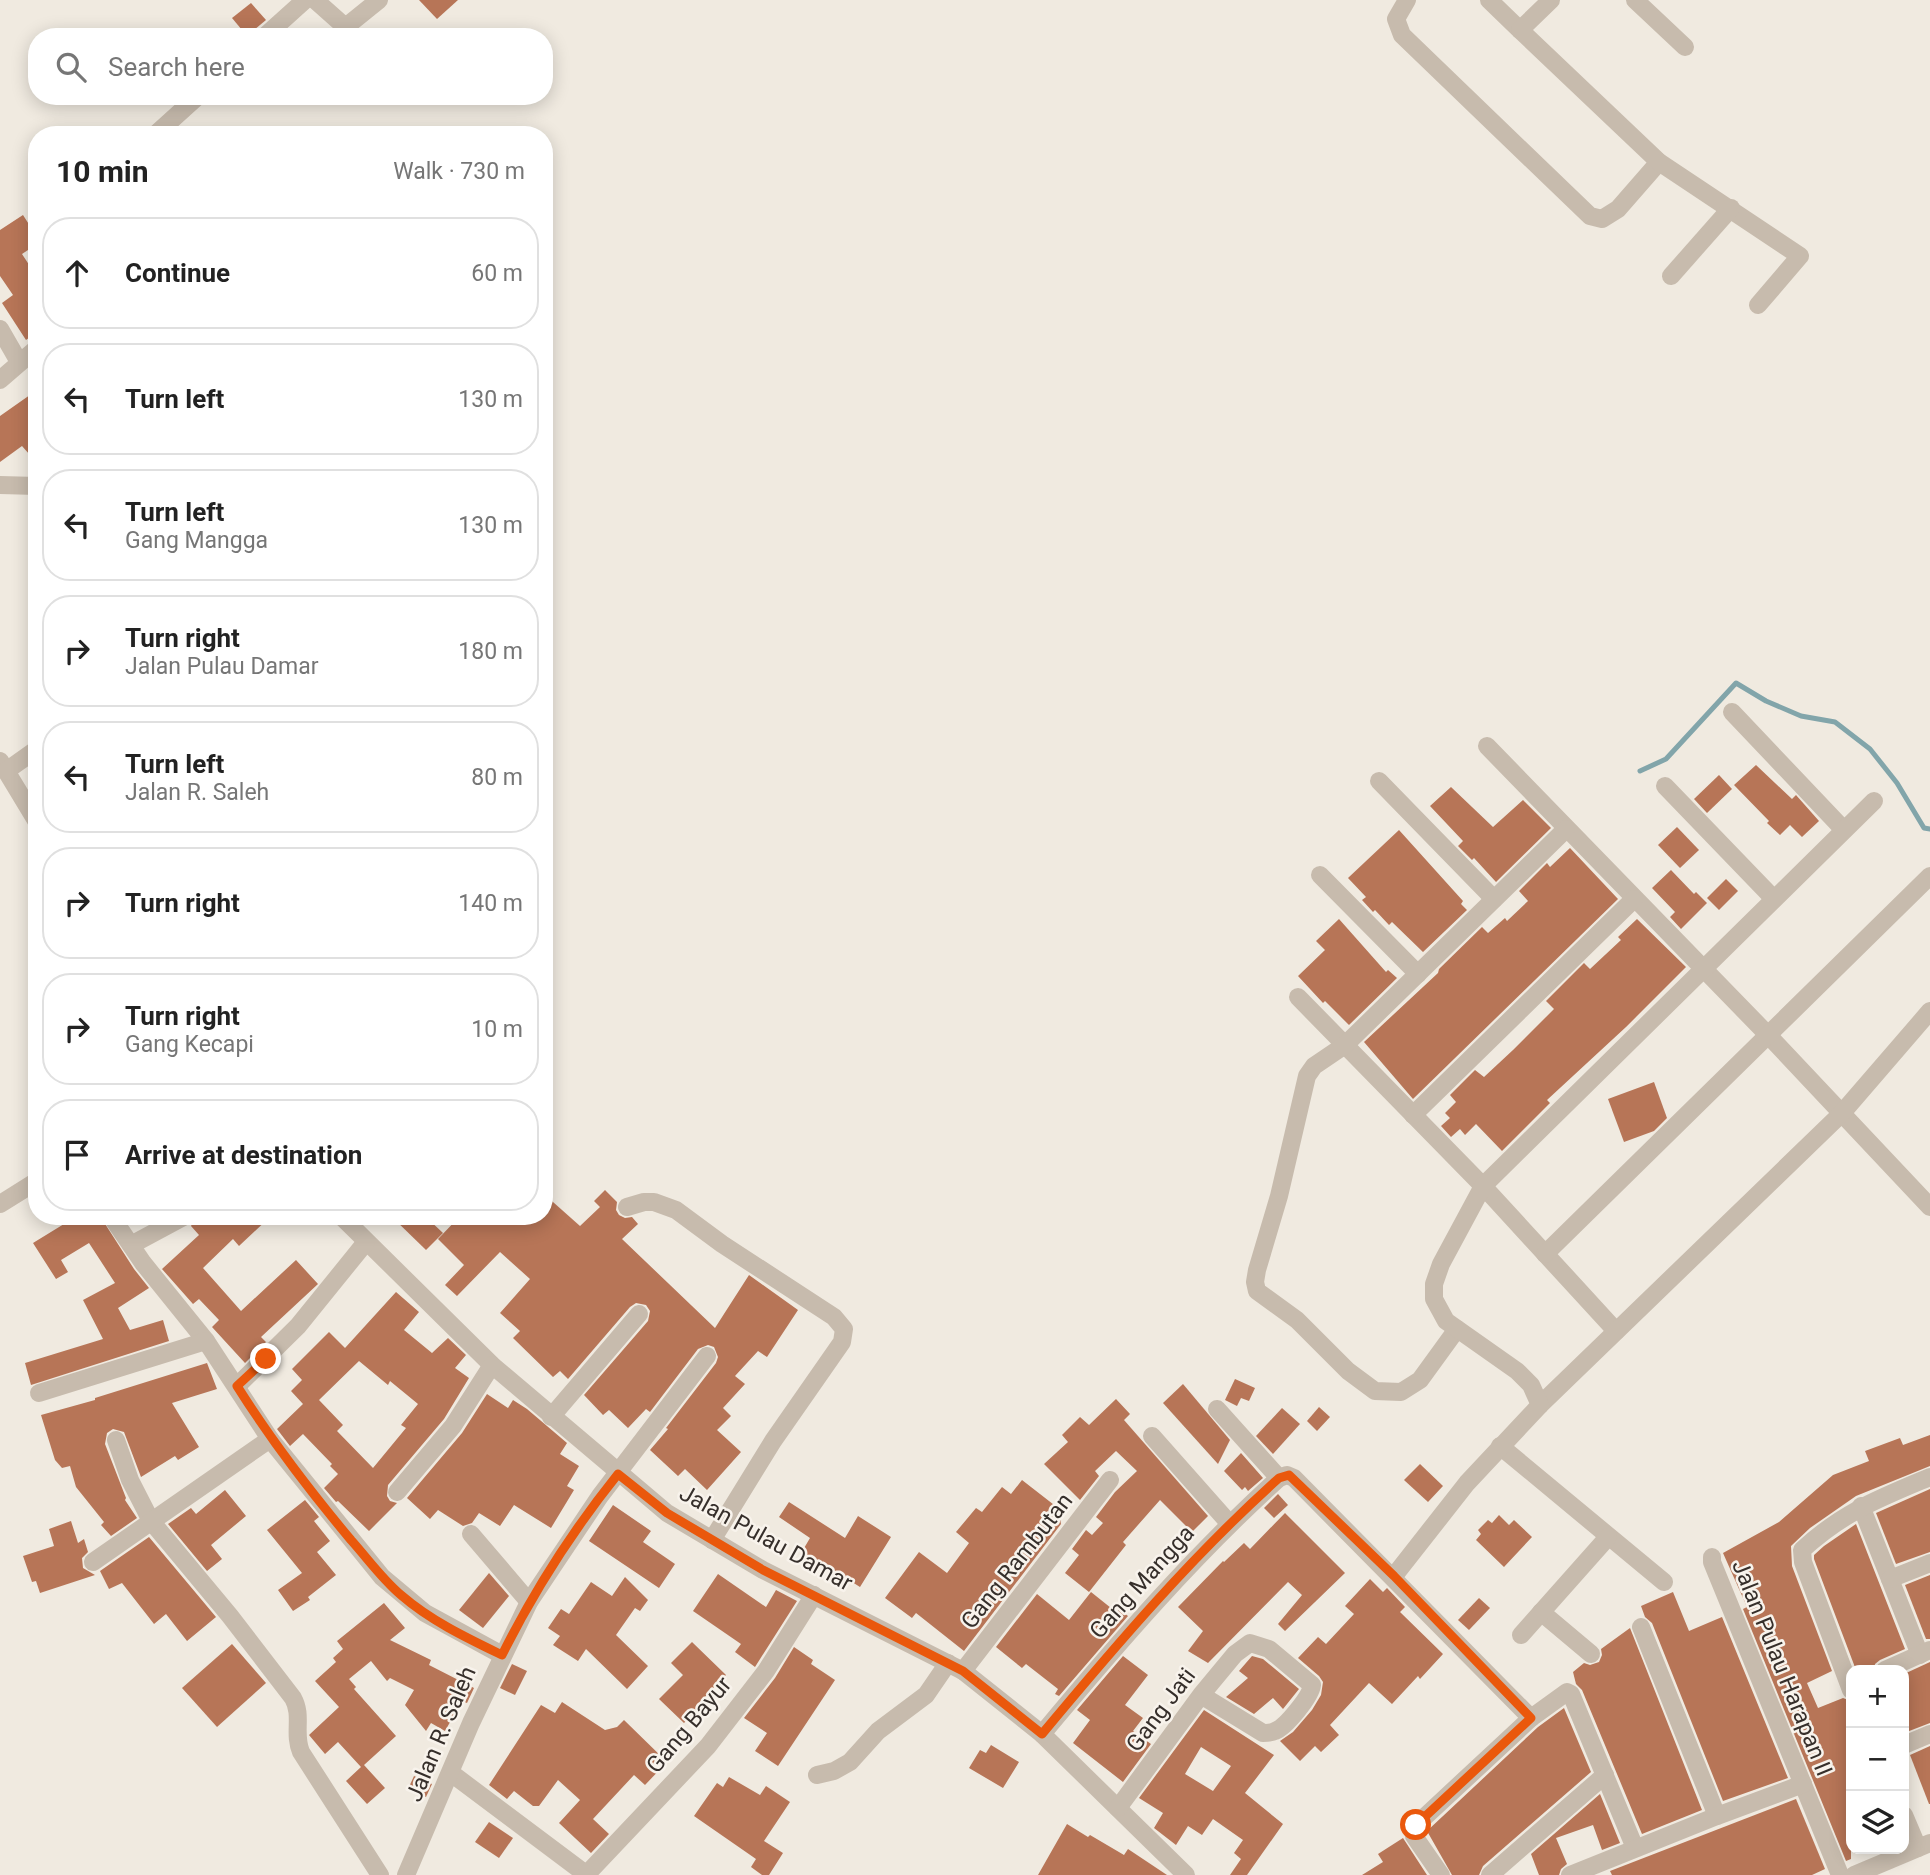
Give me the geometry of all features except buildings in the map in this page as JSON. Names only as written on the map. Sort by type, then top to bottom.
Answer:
[{"type":"street","points":[[274,28],[305,0]]},
{"type":"street","points":[[315,0],[342,24],[348,26],[379,0]]},
{"type":"street","points":[[1406,0],[1396,19],[1402,35],[1591,216],[1602,219],[1619,209],[1659,162]]},
{"type":"street","points":[[1489,0],[1659,162],[1800,257],[1759,305]]},
{"type":"street","points":[[1520,30],[1551,0]]},
{"type":"street","points":[[1635,0],[1685,47]]},
{"type":"street","points":[[165,126],[188,105]]},
{"type":"street","points":[[1671,276],[1731,208]]},
{"type":"street","points":[[0,329],[19,362]]},
{"type":"street","points":[[0,380],[28,355]]},
{"type":"street","points":[[0,485],[28,486]]},
{"type":"street","points":[[1732,712],[1843,829]]},
{"type":"street","points":[[1487,746],[1843,1113],[1930,1207]]},
{"type":"street","points":[[28,754],[3,766],[28,807]]},
{"type":"street","points":[[1379,781],[1494,899]]},
{"type":"street","points":[[1665,786],[1773,898]]},
{"type":"street","points":[[1540,1405],[1531,1385],[1517,1371],[1446,1321],[1434,1299],[1434,1284],[1441,1264],[1483,1186],[1874,801]]},
{"type":"street","points":[[1457,1329],[1420,1380],[1401,1392],[1375,1391],[1348,1371],[1297,1320],[1257,1291],[1257,1270],[1279,1196],[1307,1076],[1314,1066],[1345,1045],[1566,829]]},
{"type":"street","points":[[1320,875],[1418,974]]},
{"type":"street","points":[[1545,1254],[1930,876]]},
{"type":"street","points":[[1413,1115],[1634,899]]},
{"type":"street","points":[[1298,997],[1483,1186],[1616,1331]]},
{"type":"street","points":[[1394,1576],[1450,1503],[1500,1446],[1843,1113],[1930,1011]]},
{"type":"street","points":[[0,1204],[28,1187]]},
{"type":"street","points":[[627,1208],[644,1202],[654,1202],[676,1210],[722,1244],[834,1317],[844,1329],[842,1342],[773,1441],[712,1540]]},
{"type":"street","points":[[117,1225],[206,1341],[270,1439],[382,1577],[425,1613],[502,1655]]},
{"type":"street","points":[[131,1245],[168,1225]]},
{"type":"street","name":"Jalan Pulau Damar","points":[[350,1225],[492,1366],[667,1513],[814,1595],[956,1667],[1042,1734],[1186,1875]]},
{"type":"street","points":[[237,1386],[298,1326],[366,1242]]},
{"type":"street","points":[[551,1417],[639,1314]]},
{"type":"street","points":[[39,1393],[206,1341]]},
{"type":"street","name":"Jalan R. Saleh","points":[[406,1875],[502,1655],[528,1602],[593,1506],[707,1356]]},
{"type":"street","points":[[397,1492],[453,1426],[492,1366]]},
{"type":"street","points":[[1217,1409],[1284,1476],[1394,1576],[1531,1718]]},
{"type":"street","points":[[1152,1436],[1229,1523]]},
{"type":"street","points":[[93,1562],[270,1439]]},
{"type":"street","points":[[116,1440],[130,1479],[151,1521],[230,1616],[293,1698],[299,1711],[296,1739],[300,1752],[380,1875]]},
{"type":"street","points":[[1500,1446],[1664,1582]]},
{"type":"street","name":"Gang Mangga","points":[[1042,1734],[1135,1622],[1229,1523],[1284,1476]]},
{"type":"street","points":[[1846,1674],[1803,1562],[1802,1550],[1819,1534],[1861,1506],[1930,1477]]},
{"type":"street","name":"Gang Rambutan","points":[[817,1775],[834,1772],[850,1762],[878,1731],[926,1695],[956,1667],[1110,1480]]},
{"type":"street","points":[[1861,1506],[1890,1579],[1925,1652],[1896,1665]]},
{"type":"street","points":[[471,1534],[528,1602]]},
{"type":"street","points":[[1521,1635],[1608,1537]]},
{"type":"street","name":"Jalan Pulau Harapan II","points":[[1712,1557],[1840,1875]]},
{"type":"street","points":[[1890,1579],[1930,1563]]},
{"type":"street","name":"Gang Bayur","points":[[587,1875],[708,1746],[766,1671],[814,1595]]},
{"type":"street","points":[[1541,1612],[1591,1654]]},
{"type":"street","points":[[1641,1627],[1717,1815]]},
{"type":"street","name":"Gang Jati","points":[[1118,1808],[1201,1695],[1235,1654],[1250,1643],[1269,1649],[1312,1685],[1311,1693],[1286,1722],[1276,1731],[1263,1733],[1201,1695]]},
{"type":"street","points":[[1441,1875],[1414,1836],[1416,1825],[1531,1718],[1567,1692],[1571,1694],[1635,1848]]},
{"type":"street","points":[[1909,1743],[1930,1734]]},
{"type":"street","points":[[451,1773],[587,1875]]},
{"type":"street","points":[[1490,1875],[1605,1774]]},
{"type":"street","points":[[1570,1875],[1717,1815],[1803,1784]]},
{"type":"street","points":[[1854,1875],[1924,1846],[1909,1823]]},
{"type":"waterway","points":[[1640,771],[1666,759],[1736,683],[1766,701],[1801,716],[1835,722],[1870,749],[1897,783],[1924,828],[1930,829]]},
{"type":"route","points":[[266,1359],[237,1386],[270,1439],[321,1504],[382,1577],[402,1596],[467,1638],[502,1655],[528,1602],[618,1474],[667,1513],[763,1570],[963,1671],[1042,1734],[1135,1622],[1229,1523],[1279,1478],[1289,1475],[1394,1576],[1531,1718],[1416,1825]]}]
